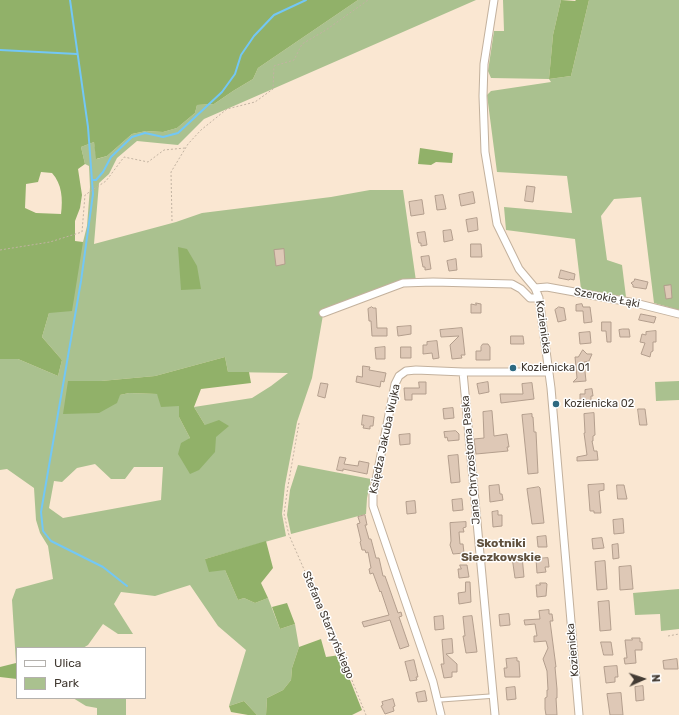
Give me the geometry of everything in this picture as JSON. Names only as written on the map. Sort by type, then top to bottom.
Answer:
[{"type":"street","name":"Kozienicka","points":[[494,0],[484,64],[483,96],[485,152],[496,224],[519,269],[535,288],[539,298],[549,372],[579,715]]},
{"type":"street","points":[[323,313],[406,283],[433,282],[512,284],[521,289],[530,298],[539,298]]},
{"type":"street","name":"Szerokie Łąki","points":[[535,288],[547,287],[635,303],[679,314]]},
{"type":"street","name":"Księdza Jakuba Wujka","points":[[441,715],[433,682],[373,506],[373,495],[395,384],[399,376],[406,371],[416,370],[463,372],[549,372]]},
{"type":"street","name":"Jana Chryzostoma Paska","points":[[463,372],[495,715]]},
{"type":"lane","points":[[438,700],[493,696]]},
{"type":"path","points":[[172,221],[171,172],[186,148],[201,130],[227,109],[255,102],[273,89],[274,66],[294,60],[302,44],[326,30],[368,0]]},
{"type":"path","points":[[0,250],[50,242],[82,232],[85,195],[106,181],[124,157],[148,162],[164,150],[186,148]]},
{"type":"path","name":"Stefana Starzyńskiego","points":[[299,423],[284,514],[289,535],[366,715]]},
{"type":"path","points":[[668,636],[679,634]]},
{"type":"green space","points":[[0,0],[358,0],[258,68],[253,79],[214,104],[197,105],[195,113],[177,128],[163,132],[146,131],[132,134],[107,156],[96,159],[94,142],[81,147],[85,164],[78,169],[82,195],[80,208],[75,221],[75,241],[83,242],[72,311],[49,313],[42,337],[62,360],[58,376],[18,359],[0,359]],"holes":[[[41,172],[52,173],[60,187],[62,203],[61,214],[36,213],[25,208],[26,184],[38,182]]]},
{"type":"green space","points":[[358,0],[476,0],[204,119],[178,145],[137,141],[117,158],[109,174],[99,183],[94,244],[176,222],[202,213],[331,197],[370,190],[403,190],[416,281],[323,315],[312,378],[297,422],[285,485],[282,514],[286,536],[205,559],[225,570],[238,600],[244,598],[255,603],[268,598],[280,629],[295,624],[299,647],[292,668],[291,680],[283,690],[267,698],[266,715],[257,715],[244,701],[229,706],[246,650],[218,626],[190,585],[155,596],[121,592],[114,604],[133,634],[118,634],[103,624],[88,645],[85,647],[16,647],[16,663],[12,600],[16,589],[53,579],[48,546],[40,533],[36,520],[34,488],[7,469],[0,470],[0,359],[18,359],[58,376],[62,360],[42,337],[49,313],[83,242],[87,226],[90,187],[89,166],[85,164],[81,147],[94,142],[97,159],[107,156],[132,134],[146,131],[163,132],[177,128],[195,113],[197,105],[214,104],[253,79],[258,68]],"holes":[[[225,357],[228,372],[288,373],[252,398],[194,407],[205,425],[178,454],[190,438],[179,417],[179,406],[157,394],[129,393],[120,395],[68,381],[101,381],[155,376]],[[95,464],[111,479],[125,479],[134,467],[163,467],[161,500],[63,518],[49,508],[54,481],[62,482],[77,468]]]},
{"type":"green space","points":[[503,0],[561,0],[553,35],[549,79],[491,78],[488,71],[494,31],[504,31]]},
{"type":"green space","points":[[561,0],[589,0],[571,76],[549,79],[553,35]]},
{"type":"green space","points":[[589,0],[679,0],[679,310],[654,303],[641,197],[614,199],[601,216],[607,260],[622,265],[626,297],[581,289],[575,239],[506,230],[504,207],[572,213],[567,176],[497,172],[487,95],[491,91],[551,82],[549,79],[571,76]]},
{"type":"green space","points":[[420,148],[453,153],[452,163],[436,162],[431,165],[418,164]]},
{"type":"green space","points":[[178,247],[187,249],[197,266],[201,289],[181,290]]},
{"type":"green space","points":[[225,357],[228,372],[249,372],[251,383],[201,389],[194,407],[205,425],[219,420],[229,426],[216,437],[215,452],[199,470],[190,474],[178,454],[181,443],[190,438],[179,417],[179,406],[161,407],[157,394],[129,393],[120,395],[117,403],[99,413],[63,414],[68,381],[101,381],[155,376]]},
{"type":"green space","points":[[679,381],[679,400],[656,401],[655,382]]},
{"type":"green space","points":[[298,465],[371,479],[367,498],[366,514],[291,534],[287,515],[290,490]]},
{"type":"green space","points":[[266,541],[273,568],[261,583],[268,598],[255,603],[244,598],[238,600],[225,570],[209,572],[205,559]]},
{"type":"green space","points":[[679,589],[679,629],[661,631],[660,614],[635,615],[633,593]]},
{"type":"green space","points":[[287,603],[295,624],[280,629],[272,607]]},
{"type":"green space","points":[[321,639],[326,657],[340,655],[362,710],[352,715],[266,715],[267,698],[283,690],[291,680],[292,668],[299,647]]},
{"type":"green space","points":[[16,663],[16,679],[0,677],[0,667]]},
{"type":"green space","points":[[75,699],[126,699],[126,715],[97,715],[97,708],[86,706]]},
{"type":"green space","points":[[244,701],[257,715],[231,712],[229,706]]},
{"type":"building","points":[[527,186],[535,187],[533,202],[525,201]]},
{"type":"building","points":[[473,192],[475,203],[461,206],[459,195]]},
{"type":"building","points":[[443,195],[446,209],[437,210],[435,196]]},
{"type":"building","points":[[422,200],[424,214],[411,216],[409,202]]},
{"type":"building","points":[[477,218],[478,230],[468,232],[466,220]]},
{"type":"building","points":[[451,230],[453,240],[444,242],[443,231]]},
{"type":"building","points":[[425,232],[427,245],[421,246],[417,233]]},
{"type":"building","points":[[471,244],[481,244],[482,257],[471,257]]},
{"type":"building","points":[[284,249],[285,264],[276,266],[274,250]]},
{"type":"building","points":[[429,256],[431,269],[425,270],[421,257]]},
{"type":"building","points":[[456,259],[457,270],[449,271],[447,261]]},
{"type":"building","points":[[561,270],[575,274],[574,280],[559,278]]},
{"type":"building","points":[[635,279],[648,282],[646,289],[633,287],[631,283]]},
{"type":"building","points":[[671,285],[672,298],[666,299],[664,286]]},
{"type":"building","points":[[476,303],[481,304],[481,313],[471,313],[471,304],[476,305]]},
{"type":"building","points":[[582,304],[583,307],[590,307],[592,322],[584,323],[583,311],[576,311],[576,305]]},
{"type":"building","points":[[372,307],[376,308],[377,328],[387,328],[387,336],[372,336],[371,321],[369,321],[368,309]]},
{"type":"building","points":[[559,307],[564,308],[566,320],[558,322],[555,310]]},
{"type":"building","points":[[641,314],[656,317],[654,323],[639,320]]},
{"type":"building","points":[[602,322],[611,322],[611,342],[607,342],[606,331],[602,331]]},
{"type":"building","points":[[411,326],[411,334],[398,336],[397,327]]},
{"type":"building","points":[[462,328],[465,355],[461,355],[462,358],[452,359],[450,345],[459,336],[441,337],[440,330]]},
{"type":"building","points":[[629,329],[630,337],[620,337],[619,330]]},
{"type":"building","points":[[656,331],[656,342],[653,342],[653,351],[651,352],[650,357],[641,354],[645,343],[640,342],[642,334],[646,335],[646,332]]},
{"type":"building","points":[[590,332],[591,343],[580,344],[579,333]]},
{"type":"building","points":[[511,336],[523,336],[524,344],[511,344]]},
{"type":"building","points":[[437,341],[439,358],[433,359],[432,353],[423,354],[423,345],[427,345],[427,342]]},
{"type":"building","points":[[483,344],[488,344],[490,347],[490,360],[476,360],[476,351],[481,351]]},
{"type":"building","points":[[385,347],[385,359],[376,359],[375,348]]},
{"type":"building","points":[[401,347],[411,347],[411,358],[401,358]]},
{"type":"building","points":[[583,350],[587,354],[592,354],[589,361],[584,362],[586,381],[573,382],[577,378],[575,357],[578,357]]},
{"type":"building","points":[[363,366],[370,367],[369,370],[386,373],[384,382],[381,381],[380,387],[356,382],[357,376],[362,377]]},
{"type":"building","points":[[419,382],[426,382],[426,394],[412,394],[412,400],[405,400],[404,388],[419,388]]},
{"type":"building","points":[[488,382],[489,392],[479,394],[477,384]]},
{"type":"building","points":[[321,383],[328,384],[325,398],[318,396]]},
{"type":"building","points":[[532,383],[534,399],[501,403],[500,394],[523,394],[522,384]]},
{"type":"building","points":[[592,389],[593,396],[591,396],[591,402],[580,403],[580,394],[585,394],[585,390]]},
{"type":"building","points":[[453,408],[454,418],[444,419],[443,409]]},
{"type":"building","points":[[638,409],[645,409],[647,425],[640,425]]},
{"type":"building","points":[[492,411],[494,436],[507,434],[509,447],[507,447],[508,451],[476,454],[474,439],[484,438],[483,412]]},
{"type":"building","points":[[594,413],[595,435],[593,436],[592,441],[594,451],[597,451],[598,460],[577,461],[577,457],[587,455],[584,433],[584,414]]},
{"type":"building","points":[[532,414],[534,432],[536,432],[538,473],[528,474],[522,415]]},
{"type":"building","points":[[363,415],[374,417],[373,426],[370,426],[370,429],[363,428]]},
{"type":"building","points":[[456,431],[459,434],[459,440],[448,441],[447,437],[445,438],[444,432]]},
{"type":"building","points":[[410,434],[410,444],[400,445],[399,435]]},
{"type":"building","points":[[458,455],[460,482],[451,483],[448,456]]},
{"type":"building","points":[[340,457],[346,458],[344,464],[358,466],[359,461],[369,463],[367,474],[343,469],[343,471],[337,470]]},
{"type":"building","points":[[604,484],[604,490],[599,491],[601,513],[594,513],[594,511],[590,511],[588,485]]},
{"type":"building","points":[[499,485],[500,494],[502,494],[503,500],[490,502],[489,486]]},
{"type":"building","points":[[617,485],[624,485],[627,499],[618,499]]},
{"type":"building","points":[[539,487],[544,523],[532,524],[527,489]]},
{"type":"building","points":[[462,499],[463,510],[453,511],[452,500]]},
{"type":"building","points":[[415,501],[416,513],[407,514],[406,502]]},
{"type":"building","points":[[498,511],[498,515],[502,515],[502,526],[493,527],[492,512]]},
{"type":"building","points":[[365,515],[367,525],[365,525],[369,539],[371,539],[376,558],[379,558],[383,576],[385,576],[398,613],[401,612],[402,616],[399,617],[409,646],[400,649],[390,620],[364,627],[362,622],[389,615],[373,573],[370,574],[369,569],[371,568],[368,552],[366,553],[365,550],[362,550],[360,542],[357,524],[360,523],[358,517]]},
{"type":"building","points":[[623,519],[624,533],[614,534],[613,520]]},
{"type":"building","points":[[466,522],[466,527],[463,528],[464,532],[459,532],[460,544],[463,544],[464,553],[453,554],[450,545],[450,523]]},
{"type":"building","points":[[546,536],[547,547],[538,547],[537,537]]},
{"type":"building","points":[[602,538],[604,548],[593,549],[592,539]]},
{"type":"building","points":[[618,544],[619,558],[613,559],[612,545]]},
{"type":"building","points":[[522,556],[524,577],[515,578],[512,557]]},
{"type":"building","points":[[548,558],[549,567],[545,567],[546,572],[537,573],[536,559]]},
{"type":"building","points":[[605,561],[607,589],[597,590],[595,562]]},
{"type":"building","points":[[460,565],[467,565],[469,577],[459,578],[458,569],[461,569]]},
{"type":"building","points":[[631,566],[633,589],[620,590],[619,567]]},
{"type":"building","points":[[466,582],[470,582],[471,602],[459,604],[458,593],[465,592]]},
{"type":"building","points":[[540,583],[547,584],[546,596],[537,597],[536,585],[540,585]]},
{"type":"building","points":[[609,601],[611,630],[600,631],[598,602]]},
{"type":"building","points":[[549,610],[549,614],[552,614],[553,621],[550,621],[556,667],[557,715],[546,715],[545,709],[545,698],[547,697],[548,690],[547,671],[543,659],[548,648],[546,641],[534,642],[534,636],[537,636],[535,624],[525,625],[524,620],[540,619],[539,611]]},
{"type":"building","points":[[509,614],[510,625],[500,626],[499,615]]},
{"type":"building","points":[[443,616],[444,629],[435,630],[434,617]]},
{"type":"building","points":[[472,616],[477,652],[466,653],[463,636],[465,636],[463,617]]},
{"type":"building","points":[[632,638],[640,638],[640,642],[642,642],[642,650],[635,650],[636,663],[625,664],[624,658],[627,658],[625,640],[632,640]]},
{"type":"building","points":[[452,639],[453,653],[446,654],[457,664],[457,672],[452,672],[452,677],[444,678],[441,664],[444,664],[442,640]]},
{"type":"building","points":[[601,642],[611,642],[613,655],[604,655]]},
{"type":"building","points":[[517,658],[517,661],[519,661],[520,677],[505,677],[504,668],[507,668],[506,659]]},
{"type":"building","points":[[677,659],[678,669],[664,669],[663,661]]},
{"type":"building","points":[[414,660],[418,677],[416,677],[417,680],[410,681],[405,662]]},
{"type":"building","points":[[617,666],[618,677],[615,677],[615,682],[606,683],[604,667]]},
{"type":"building","points":[[643,686],[644,700],[636,701],[635,687]]},
{"type":"building","points":[[515,687],[516,699],[507,700],[506,688]]},
{"type":"building","points":[[425,691],[427,701],[418,702],[416,693]]},
{"type":"building","points":[[621,693],[623,715],[610,715],[607,694]]},
{"type":"building","points":[[393,699],[395,706],[393,707],[394,711],[385,714],[381,706],[383,705],[382,702]]},
{"type":"waterway","points":[[70,0],[88,127],[93,194],[81,281],[41,512],[43,531],[51,541],[103,567],[127,586]]},
{"type":"waterway","points":[[93,180],[96,180],[103,172],[111,157],[132,137],[145,133],[163,137],[178,133],[222,92],[235,74],[241,55],[254,36],[274,15],[306,0]]},
{"type":"waterway","points":[[0,50],[77,54]]},
{"type":"place","name":"Kozienicka 01","points":[[513,368]]},
{"type":"place","name":"Kozienicka 02","points":[[556,404]]},
{"type":"district","name":"Skotniki Sieczkowskie","points":[[501,551]]}]
